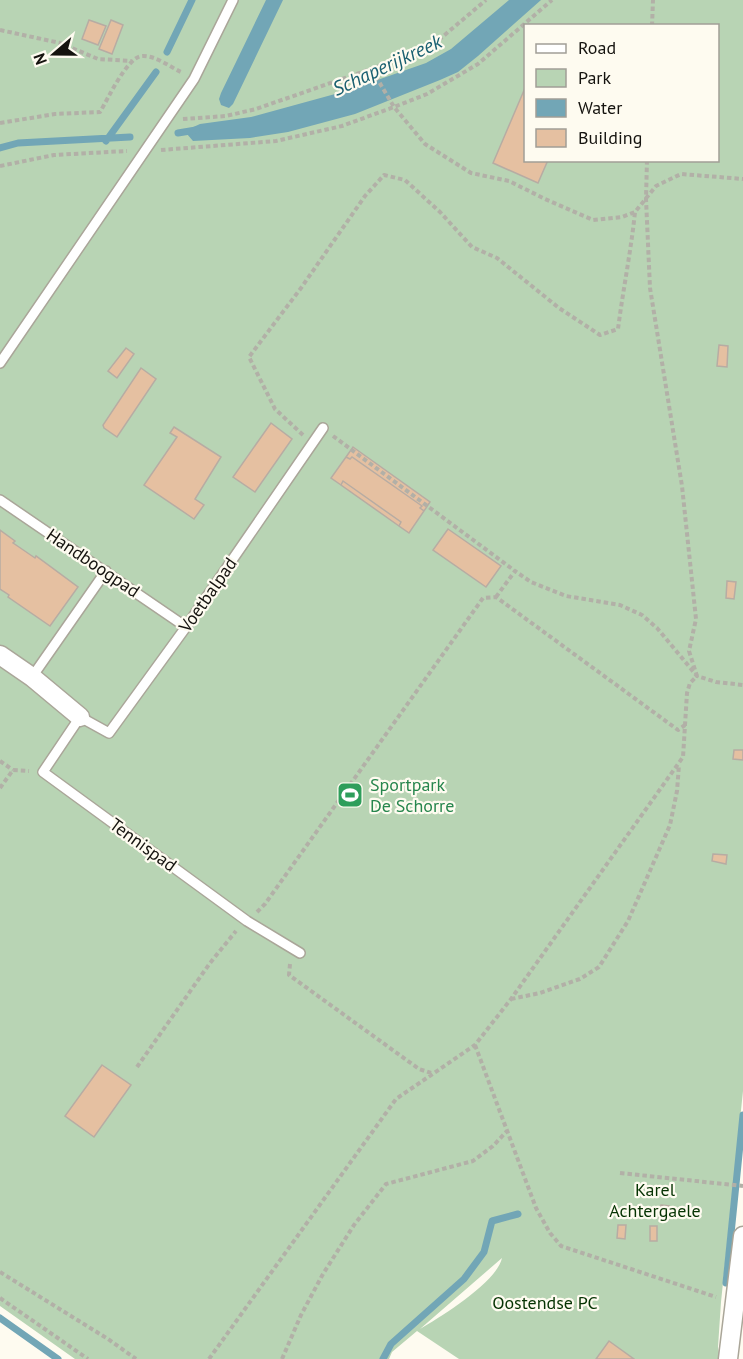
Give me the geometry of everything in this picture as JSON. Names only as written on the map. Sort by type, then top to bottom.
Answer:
[{"type":"street","points":[[0,655],[32,677],[80,717]]},
{"type":"street","points":[[728,1359],[743,1236]]},
{"type":"lane","points":[[0,363],[194,79],[233,0]]},
{"type":"lane","name":"Voetbalpad","points":[[80,717],[109,733],[186,627],[323,428]]},
{"type":"lane","name":"Handboogpad","points":[[0,500],[186,627]]},
{"type":"lane","points":[[32,677],[106,572]]},
{"type":"lane","points":[[43,771],[80,717]]},
{"type":"lane","name":"Tennispad","points":[[43,771],[247,921],[300,953]]},
{"type":"path","points":[[167,120],[226,116],[256,109],[428,49],[486,0]]},
{"type":"path","points":[[524,24],[552,0]]},
{"type":"path","points":[[652,24],[653,0]]},
{"type":"path","points":[[0,166],[54,155],[102,151],[144,152],[276,141],[342,126],[427,94],[478,64],[524,24]]},
{"type":"path","points":[[0,30],[60,43],[98,59],[130,62]]},
{"type":"path","points":[[0,123],[55,114],[100,112],[130,62],[141,56],[152,58],[194,79]]},
{"type":"path","points":[[372,70],[390,102],[425,144],[471,173],[509,181],[593,220],[622,217],[634,212],[656,186],[681,174],[743,178]]},
{"type":"path","points":[[647,162],[646,199],[650,288],[675,434],[693,582],[696,619],[689,651],[697,676]]},
{"type":"path","points":[[313,443],[275,409],[249,357],[301,288],[365,196],[384,175],[405,180],[440,212],[472,247],[497,258],[560,308],[600,335],[618,329],[624,278],[632,248],[634,212]]},
{"type":"path","points":[[323,428],[531,582],[566,596],[620,605],[642,615],[657,628],[697,676],[716,682],[743,685]]},
{"type":"path","points":[[496,597],[515,571]]},
{"type":"path","points":[[137,1067],[210,963],[265,904],[483,598],[496,597],[678,730],[686,724]]},
{"type":"path","points":[[209,1359],[396,1098],[475,1045],[511,999],[683,757],[687,693],[690,683],[697,676]]},
{"type":"path","points":[[0,761],[13,770],[43,771]]},
{"type":"path","points":[[511,999],[540,993],[580,979],[599,967],[628,921],[670,825],[677,791],[679,763]]},
{"type":"path","points":[[0,788],[13,770]]},
{"type":"path","points":[[292,948],[289,975],[419,1069],[431,1073]]},
{"type":"path","points":[[475,1045],[536,1208],[550,1233],[561,1246],[736,1303]]},
{"type":"path","points":[[282,1359],[301,1315],[323,1274],[354,1225],[386,1184],[473,1161],[493,1146],[507,1131]]},
{"type":"path","points":[[620,1173],[743,1186]]},
{"type":"path","points":[[0,1272],[136,1359]]},
{"type":"path","points":[[0,1298],[88,1359]]},
{"type":"green space","name":"Sportpark De Schorre","points":[[0,0],[743,0],[743,1091],[721,1302],[718,1347],[720,1359],[459,1359],[417,1331],[392,1352],[389,1359],[75,1359],[0,1306]],"holes":[[[502,1258],[498,1267],[480,1288],[420,1329]]]},
{"type":"water","points":[[266,0],[283,0],[233,104],[229,108],[221,105],[219,99],[221,93]]},
{"type":"water","points":[[509,0],[541,0],[458,72],[440,80],[355,114],[288,132],[250,138],[193,141],[187,134],[189,129],[200,124],[251,117],[346,91],[426,63],[451,49]]},
{"type":"building","points":[[89,20],[106,26],[98,45],[82,39]]},
{"type":"building","points":[[111,20],[123,25],[112,54],[99,49]]},
{"type":"building","points":[[524,90],[524,162],[547,162],[538,183],[493,163]]},
{"type":"building","points":[[719,345],[728,346],[727,367],[717,366]]},
{"type":"building","points":[[126,348],[134,354],[117,378],[108,371]]},
{"type":"building","points":[[141,368],[156,379],[117,437],[103,425]]},
{"type":"building","points":[[271,423],[292,439],[255,492],[233,477]]},
{"type":"building","points":[[174,427],[221,457],[195,499],[204,505],[194,519],[144,485],[177,437],[170,433]]},
{"type":"building","points":[[353,447],[430,502],[424,511],[420,508],[422,506],[352,457],[350,459],[346,457]]},
{"type":"building","points":[[346,457],[350,459],[352,457],[422,506],[420,508],[424,511],[409,533],[399,526],[401,522],[343,481],[341,485],[331,478]]},
{"type":"building","points":[[343,481],[401,522],[399,526],[341,485]]},
{"type":"building","points":[[448,529],[501,566],[486,587],[433,550]]},
{"type":"building","points":[[0,530],[15,541],[13,543],[35,558],[36,556],[78,587],[50,626],[0,589]]},
{"type":"building","points":[[727,581],[736,582],[734,599],[726,598]]},
{"type":"building","points":[[734,750],[743,750],[743,760],[733,759]]},
{"type":"building","points":[[713,854],[727,855],[726,864],[712,861]]},
{"type":"building","points":[[102,1065],[131,1085],[94,1137],[65,1116]]},
{"type":"building","points":[[661,1205],[669,1206],[667,1220],[659,1219]]},
{"type":"building","points":[[618,1225],[626,1225],[625,1239],[617,1238]]},
{"type":"building","points":[[650,1226],[657,1226],[657,1241],[650,1241]]},
{"type":"building","points":[[609,1341],[634,1359],[596,1359]]},
{"type":"waterway","points":[[167,52],[192,0]]},
{"type":"waterway","points":[[106,141],[156,72]]},
{"type":"waterway","name":"Schaperijkreek","points":[[178,133],[196,130]]},
{"type":"waterway","name":"Schaperijkreek","points":[[0,148],[18,143],[130,137]]},
{"type":"waterway","points":[[726,1283],[743,1115]]},
{"type":"waterway","points":[[383,1359],[391,1344],[464,1279],[484,1252],[492,1221],[518,1214]]},
{"type":"waterway","points":[[0,1318],[58,1359]]},
{"type":"place","name":"Sportpark De Schorre","points":[[350,795]]},
{"type":"park label","name":"Karel Achtergaele","points":[[655,1200]]},
{"type":"park label","name":"Oostendse PC","points":[[545,1303]]}]
